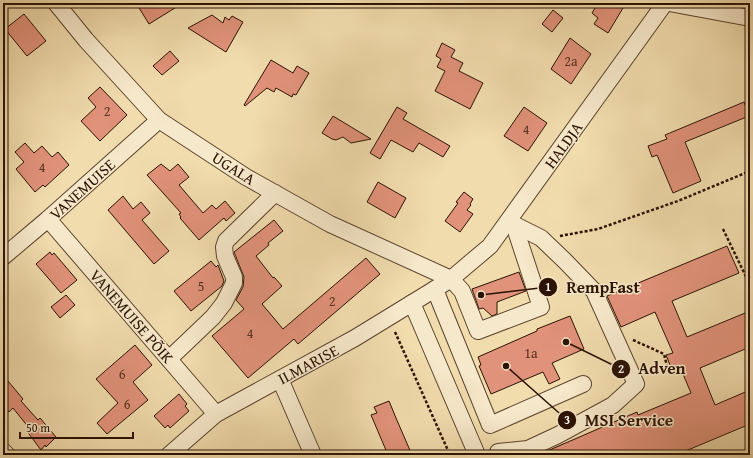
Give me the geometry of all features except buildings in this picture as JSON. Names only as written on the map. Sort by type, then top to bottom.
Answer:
[{"type":"street","name":"UGALA","points":[[56,3],[86,40],[160,120],[246,177],[330,224],[451,279]]},
{"type":"street","name":"HALDJA","points":[[451,279],[490,246],[512,224],[665,3]]},
{"type":"street","points":[[669,3],[750,18]]},
{"type":"street","name":"VANEMUISE","points":[[3,257],[160,120]]},
{"type":"street","points":[[169,359],[213,316],[224,303],[234,283],[234,277],[225,256],[224,247],[226,241],[275,193]]},
{"type":"street","name":"VANEMUISE PÕIK","points":[[48,219],[216,414]]},
{"type":"street","points":[[498,452],[528,449],[558,435],[613,405],[636,384],[594,291],[540,238],[512,224]]},
{"type":"street","points":[[451,279],[462,290],[478,331],[540,307],[517,234],[512,224]]},
{"type":"street","name":"ILMARISE","points":[[170,455],[216,414],[355,338],[451,279]]},
{"type":"street","points":[[435,289],[490,425],[583,384]]},
{"type":"street","points":[[412,303],[477,455]]},
{"type":"street","points":[[280,379],[313,455]]},
{"type":"street","points":[[3,451],[7,455]]},
{"type":"path","points":[[540,238],[598,229],[678,201],[750,171]]},
{"type":"path","points":[[724,229],[750,285]]},
{"type":"path","points":[[612,331],[664,354],[668,370]]},
{"type":"path","points":[[395,332],[450,455]]},
{"type":"place","name":"RempFast","points":[[481,295]]},
{"type":"place","name":"Adven","points":[[566,342]]},
{"type":"place","name":"MSI Service","points":[[506,366]]}]
